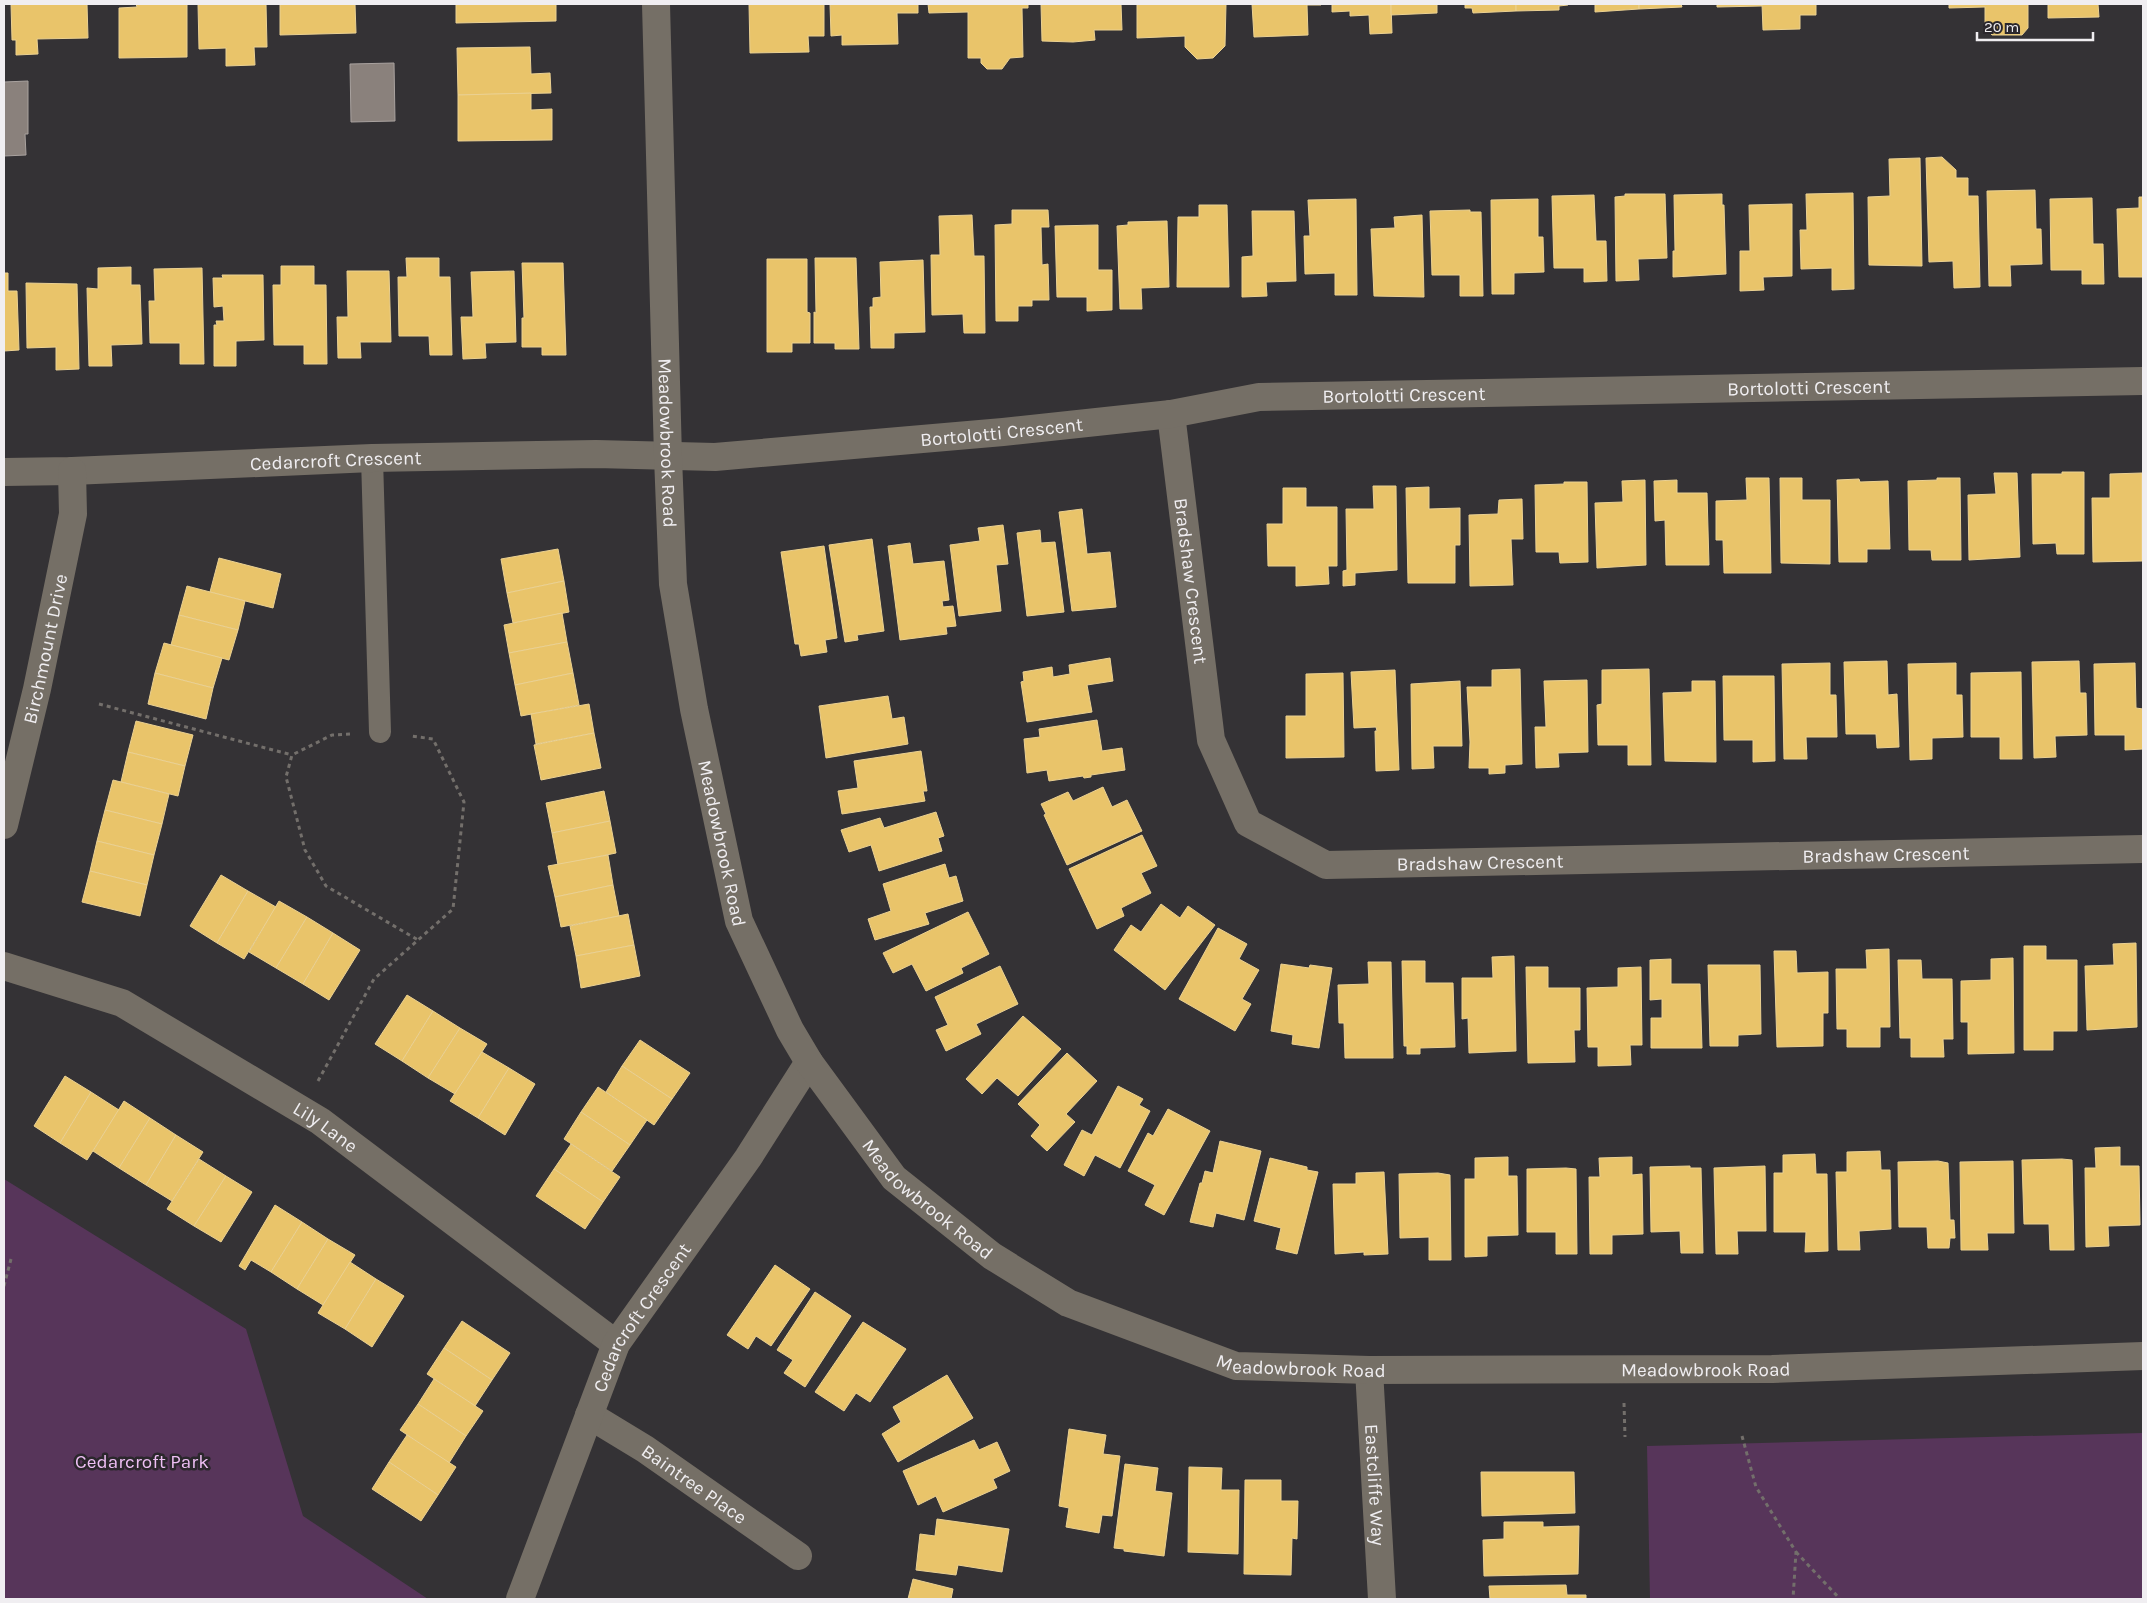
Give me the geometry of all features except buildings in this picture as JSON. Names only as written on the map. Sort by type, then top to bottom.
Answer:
[{"type":"street","name":"Meadowbrook Road","points":[[656,4],[673,584],[694,710],[740,921],[790,1030],[809,1062],[894,1178],[992,1256],[1068,1303],[1236,1366],[1369,1370],[1772,1369],[2143,1356]]},
{"type":"street","name":"Bortolotti Crescent","points":[[668,457],[715,457],[1003,432],[1171,414],[1259,397],[2143,381]]},
{"type":"street","name":"Bradshaw Crescent","points":[[1171,414],[1211,740],[1248,823],[1326,864],[2143,849]]},
{"type":"street","name":"Cedarcroft Crescent","points":[[4,472],[72,471],[372,458],[596,454],[668,457]]},
{"type":"street","name":"Birchmount Drive","points":[[4,825],[37,689],[73,514],[72,471]]},
{"type":"street","name":"Lily Lane","points":[[4,966],[122,1003],[320,1121],[616,1344]]},
{"type":"street","name":"Cedarcroft Crescent","points":[[520,1599],[616,1344],[748,1158],[809,1062]]},
{"type":"street","name":"Eastcliffe Way","points":[[1369,1370],[1382,1599]]},
{"type":"street","name":"Baintree Place","points":[[589,1415],[645,1449],[798,1556]]},
{"type":"lane","points":[[372,458],[380,732]]},
{"type":"path","points":[[99,704],[292,755],[332,735],[380,732],[433,739],[464,802],[453,909],[374,979],[302,1110]]},
{"type":"path","points":[[292,755],[286,778],[305,850],[326,886],[418,940]]},
{"type":"path","points":[[4,1286],[11,1259]]},
{"type":"path","points":[[1742,1436],[1756,1487],[1796,1552],[1840,1599]]},
{"type":"path","points":[[1794,1599],[1796,1552]]},
{"type":"green space","name":"Cedarcroft Park","points":[[4,1179],[246,1329],[303,1516],[428,1599],[4,1599]]},
{"type":"green space","points":[[2143,1433],[2143,1599],[1650,1599],[1647,1446]]}]
